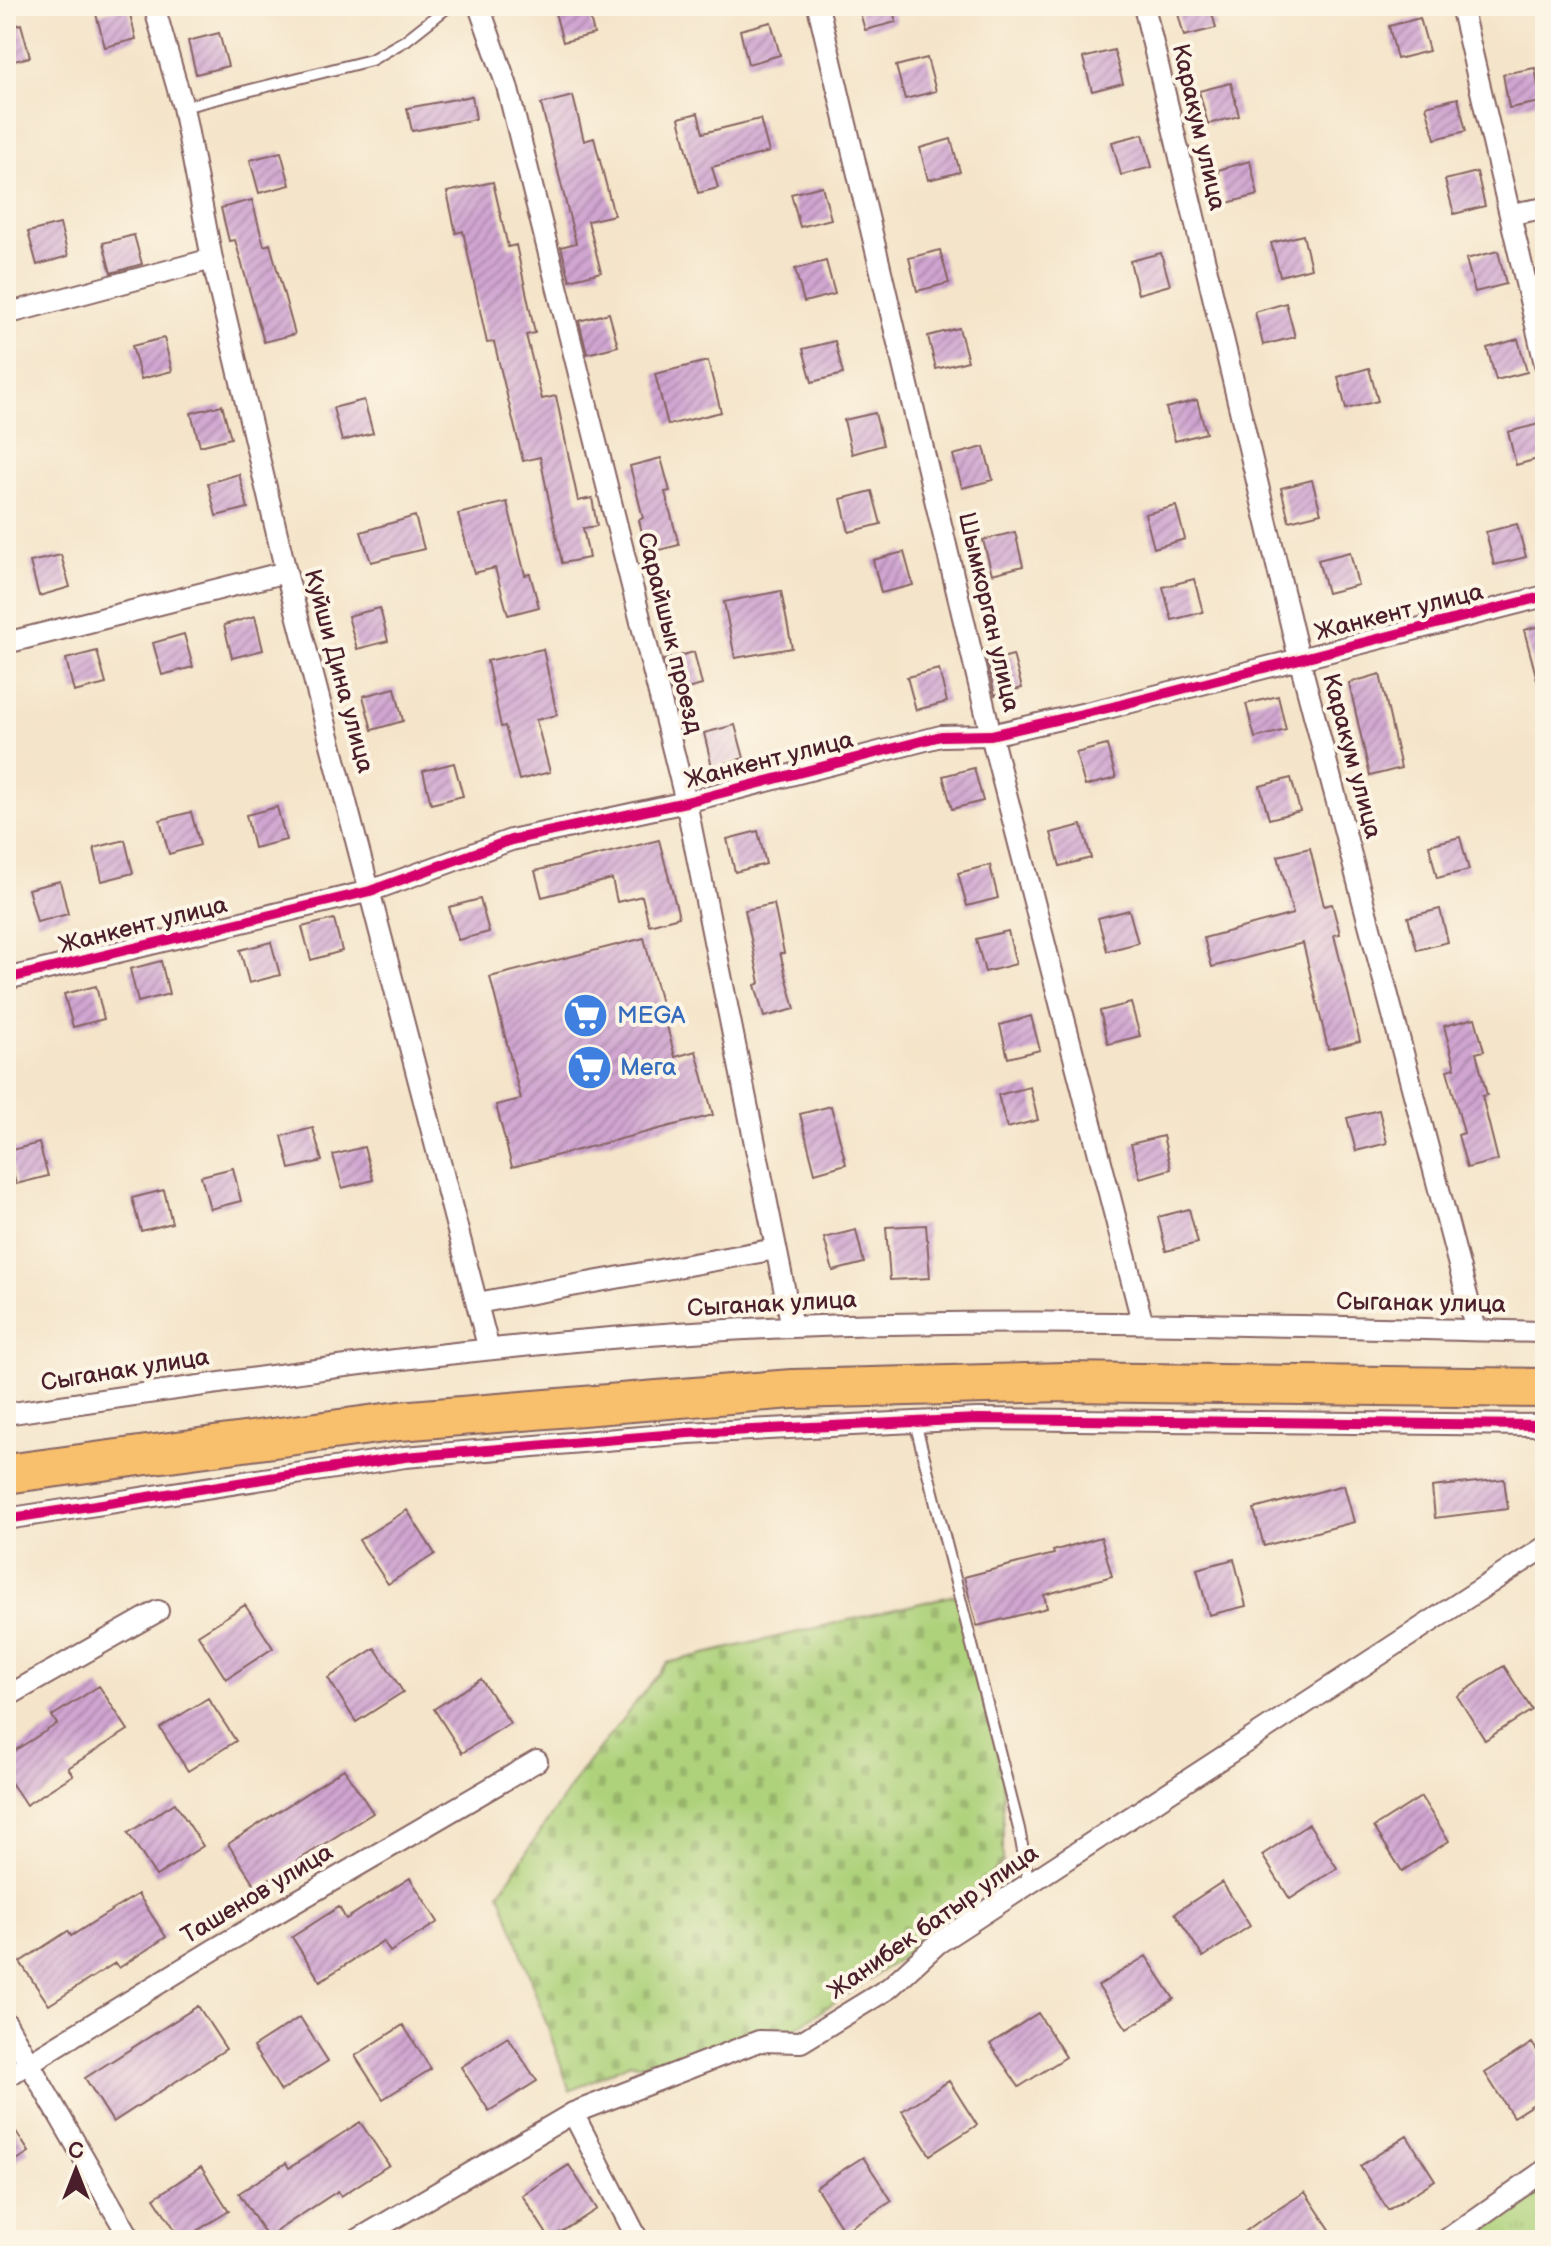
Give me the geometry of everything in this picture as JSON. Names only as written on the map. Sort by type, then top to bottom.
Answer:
[{"type":"highway","points":[[6,1450],[396,1397],[790,1365],[1063,1358],[1545,1364]]},
{"type":"highway","points":[[6,1474],[399,1421],[792,1389],[1063,1382],[1545,1388]]},
{"type":"street","name":"Куйши Дина улица","points":[[154,6],[183,107],[212,259],[286,572],[488,1346]]},
{"type":"street","name":"Сарайшык проезд","points":[[479,6],[507,86],[686,802],[792,1327]]},
{"type":"street","name":"Шымкорган улица","points":[[818,6],[991,735],[1142,1321]]},
{"type":"street","name":"Каракум улица","points":[[1144,6],[1299,658],[1476,1330]]},
{"type":"street","points":[[1461,6],[1545,364]]},
{"type":"street","points":[[1511,214],[1545,208]]},
{"type":"street","points":[[6,314],[212,259]]},
{"type":"street","points":[[6,643],[286,572]]},
{"type":"street","name":"Жанкент улица","points":[[6,979],[370,891],[511,840],[686,802],[941,736],[991,735],[1545,596]]},
{"type":"street","points":[[477,1303],[776,1249]]},
{"type":"street","name":"Сыганак улица","points":[[6,1414],[306,1369],[488,1346],[792,1327],[1142,1321],[1545,1332]]},
{"type":"street","points":[[6,1519],[405,1457],[688,1433],[977,1419],[1545,1425]]},
{"type":"street","name":"Жанибек батыр улица","points":[[357,2240],[573,2113],[759,2041],[801,2042],[889,1988],[938,1943],[1545,1547]]},
{"type":"street","points":[[6,1697],[158,1611]]},
{"type":"street","name":"Ташенов улица","points":[[6,2077],[228,1941],[537,1761]]},
{"type":"street","points":[[6,2023],[131,2240]]},
{"type":"street","points":[[573,2113],[638,2240]]},
{"type":"street","points":[[1446,2240],[1545,2170]]},
{"type":"lane","points":[[183,107],[371,60],[406,40],[449,6]]},
{"type":"lane","points":[[915,1422],[1019,1829],[1029,1885]]},
{"type":"green space","points":[[959,1594],[1003,1778],[1003,1862],[926,1941],[796,2028],[756,2033],[669,2068],[630,2063],[570,2091],[500,1892],[579,1774],[667,1663]]},
{"type":"green space","points":[[1545,2180],[1545,2240],[1459,2240]]},
{"type":"building","points":[[128,6],[136,39],[105,47],[96,14]]},
{"type":"building","points":[[587,6],[594,34],[563,42],[554,9]]},
{"type":"building","points":[[858,6],[892,6],[896,22],[865,30]]},
{"type":"building","points":[[1176,6],[1210,6],[1216,28],[1184,36]]},
{"type":"building","points":[[1420,18],[1429,51],[1397,59],[1389,26]]},
{"type":"building","points":[[771,22],[780,55],[748,64],[740,30]]},
{"type":"building","points":[[21,24],[30,57],[6,63],[6,28]]},
{"type":"building","points":[[219,33],[228,66],[196,74],[188,41]]},
{"type":"building","points":[[1114,50],[1123,83],[1092,91],[1083,58]]},
{"type":"building","points":[[927,58],[936,91],[905,99],[896,66]]},
{"type":"building","points":[[1535,68],[1541,102],[1509,108],[1503,74]]},
{"type":"building","points":[[1231,83],[1239,116],[1208,124],[1199,91]]},
{"type":"building","points":[[472,96],[476,119],[412,131],[407,108]]},
{"type":"building","points":[[573,96],[584,141],[594,138],[614,215],[588,221],[601,272],[570,280],[561,247],[576,243],[541,104]]},
{"type":"building","points":[[1458,98],[1466,131],[1435,139],[1426,106]]},
{"type":"building","points":[[698,113],[703,133],[760,119],[769,152],[712,167],[718,188],[698,193],[679,118]]},
{"type":"building","points":[[1143,134],[1152,167],[1121,175],[1112,142]]},
{"type":"building","points":[[951,139],[960,172],[928,180],[920,148]]},
{"type":"building","points":[[281,152],[290,185],[259,193],[250,160]]},
{"type":"building","points":[[1250,161],[1258,195],[1227,203],[1218,170]]},
{"type":"building","points":[[1477,172],[1485,206],[1454,214],[1445,180]]},
{"type":"building","points":[[493,182],[508,247],[516,245],[535,333],[526,335],[542,399],[556,396],[578,501],[592,498],[597,526],[583,528],[589,558],[562,563],[540,457],[523,461],[494,342],[487,343],[463,231],[456,233],[447,192]]},
{"type":"building","points":[[822,186],[831,219],[800,227],[791,194]]},
{"type":"building","points":[[252,200],[264,246],[270,244],[295,334],[264,342],[235,240],[229,241],[221,208]]},
{"type":"building","points":[[60,224],[68,256],[37,265],[28,232]]},
{"type":"building","points":[[134,235],[142,264],[111,273],[103,243]]},
{"type":"building","points":[[1303,235],[1311,268],[1280,276],[1271,243]]},
{"type":"building","points":[[940,250],[949,283],[917,291],[909,258]]},
{"type":"building","points":[[1498,251],[1506,284],[1475,292],[1466,259]]},
{"type":"building","points":[[1161,253],[1170,285],[1138,294],[1130,261]]},
{"type":"building","points":[[826,261],[835,294],[804,302],[795,269]]},
{"type":"building","points":[[1286,303],[1295,337],[1263,345],[1255,312]]},
{"type":"building","points":[[609,313],[618,346],[587,354],[579,321]]},
{"type":"building","points":[[959,328],[968,361],[936,369],[928,336]]},
{"type":"building","points":[[164,338],[172,371],[141,379],[132,346]]},
{"type":"building","points":[[1518,339],[1527,372],[1496,380],[1487,348]]},
{"type":"building","points":[[835,341],[843,374],[812,382],[803,349]]},
{"type":"building","points":[[708,361],[721,412],[668,425],[655,374]]},
{"type":"building","points":[[1369,368],[1378,401],[1346,409],[1338,377]]},
{"type":"building","points":[[364,400],[373,433],[342,441],[333,408]]},
{"type":"building","points":[[1197,400],[1206,433],[1175,441],[1166,408]]},
{"type":"building","points":[[222,405],[231,438],[200,446],[191,413]]},
{"type":"building","points":[[875,413],[883,445],[852,454],[844,420]]},
{"type":"building","points":[[1539,424],[1545,457],[1516,465],[1508,432]]},
{"type":"building","points":[[984,447],[993,480],[962,488],[953,455]]},
{"type":"building","points":[[661,458],[670,491],[665,492],[679,545],[647,553],[639,520],[643,518],[630,466]]},
{"type":"building","points":[[239,474],[248,508],[216,516],[208,483]]},
{"type":"building","points":[[1312,480],[1321,513],[1289,521],[1281,488]]},
{"type":"building","points":[[872,491],[881,524],[849,532],[841,499]]},
{"type":"building","points":[[507,502],[525,575],[530,574],[539,607],[508,615],[495,568],[474,573],[458,514]]},
{"type":"building","points":[[1176,506],[1185,539],[1154,548],[1145,514]]},
{"type":"building","points":[[415,516],[424,549],[371,562],[361,532]]},
{"type":"building","points":[[1517,524],[1526,557],[1494,565],[1486,532]]},
{"type":"building","points":[[1015,532],[1023,566],[992,574],[983,540]]},
{"type":"building","points":[[904,552],[913,585],[881,593],[873,560]]},
{"type":"building","points":[[1350,552],[1358,585],[1327,593],[1318,560]]},
{"type":"building","points":[[61,555],[70,587],[39,596],[30,562]]},
{"type":"building","points":[[1194,579],[1203,612],[1172,620],[1163,587]]},
{"type":"building","points":[[781,591],[792,648],[735,658],[724,602]]},
{"type":"building","points":[[380,608],[388,641],[357,649],[348,616]]},
{"type":"building","points":[[255,616],[263,650],[232,658],[224,625]]},
{"type":"building","points":[[1545,625],[1545,686],[1539,687],[1524,630]]},
{"type":"building","points":[[184,634],[193,667],[162,675],[153,643]]},
{"type":"building","points":[[543,649],[557,715],[536,720],[550,772],[519,780],[505,726],[501,727],[487,661]]},
{"type":"building","points":[[97,651],[106,684],[74,692],[66,659]]},
{"type":"building","points":[[694,652],[702,685],[672,693],[664,660]]},
{"type":"building","points":[[1013,655],[1022,688],[995,695],[987,662]]},
{"type":"building","points":[[939,669],[947,702],[916,710],[907,677]]},
{"type":"building","points":[[1380,674],[1401,768],[1370,776],[1349,683]]},
{"type":"building","points":[[395,688],[403,721],[372,730],[363,696]]},
{"type":"building","points":[[1278,696],[1286,730],[1255,738],[1246,704]]},
{"type":"building","points":[[735,725],[744,758],[712,767],[704,733]]},
{"type":"building","points":[[1107,745],[1116,778],[1085,786],[1076,753]]},
{"type":"building","points":[[454,763],[463,796],[431,804],[423,771]]},
{"type":"building","points":[[974,768],[983,801],[952,809],[943,776]]},
{"type":"building","points":[[1291,778],[1300,811],[1269,819],[1260,786]]},
{"type":"building","points":[[277,807],[286,840],[254,848],[246,815]]},
{"type":"building","points":[[191,812],[200,845],[169,854],[160,820]]},
{"type":"building","points":[[1082,825],[1091,858],[1060,866],[1051,833]]},
{"type":"building","points":[[758,831],[766,864],[735,872],[727,839]]},
{"type":"building","points":[[1460,837],[1469,870],[1437,878],[1429,845]]},
{"type":"building","points":[[125,840],[133,873],[102,881],[94,848]]},
{"type":"building","points":[[659,840],[679,917],[649,925],[642,896],[617,902],[612,879],[542,897],[535,871]]},
{"type":"building","points":[[1310,848],[1324,906],[1332,904],[1340,934],[1334,935],[1360,1041],[1328,1049],[1303,943],[1212,967],[1204,938],[1293,914],[1278,856]]},
{"type":"building","points":[[990,865],[998,898],[967,906],[958,873]]},
{"type":"building","points":[[60,881],[68,914],[37,922],[28,889]]},
{"type":"building","points":[[480,899],[489,932],[458,940],[449,907]]},
{"type":"building","points":[[774,904],[784,953],[780,953],[795,1009],[764,1017],[755,985],[760,983],[745,910]]},
{"type":"building","points":[[1440,909],[1448,942],[1417,950],[1408,917]]},
{"type":"building","points":[[1129,910],[1138,943],[1107,951],[1098,918]]},
{"type":"building","points":[[334,919],[342,951],[311,960],[302,927]]},
{"type":"building","points":[[1008,931],[1016,964],[985,972],[976,939]]},
{"type":"building","points":[[644,938],[675,1057],[696,1051],[713,1115],[512,1167],[496,1105],[521,1099],[490,977]]},
{"type":"building","points":[[271,942],[280,975],[249,983],[240,950]]},
{"type":"building","points":[[161,961],[169,994],[138,1002],[130,969]]},
{"type":"building","points":[[96,986],[104,1019],[73,1027],[64,994]]},
{"type":"building","points":[[1131,1003],[1140,1036],[1108,1044],[1100,1011]]},
{"type":"building","points":[[1031,1016],[1040,1050],[1008,1058],[1000,1025]]},
{"type":"building","points":[[1475,1018],[1484,1051],[1476,1053],[1487,1095],[1482,1096],[1498,1160],[1467,1168],[1458,1135],[1464,1133],[1447,1070],[1455,1068],[1444,1026]]},
{"type":"building","points":[[1030,1087],[1038,1120],[1007,1128],[998,1095]]},
{"type":"building","points":[[831,1106],[846,1164],[815,1173],[800,1114]]},
{"type":"building","points":[[1379,1110],[1387,1143],[1356,1151],[1347,1118]]},
{"type":"building","points":[[313,1128],[322,1161],[290,1169],[282,1136]]},
{"type":"building","points":[[1163,1136],[1171,1169],[1140,1178],[1131,1144]]},
{"type":"building","points":[[39,1143],[48,1176],[16,1184],[8,1151]]},
{"type":"building","points":[[364,1147],[373,1180],[342,1188],[333,1155]]},
{"type":"building","points":[[233,1168],[241,1201],[210,1209],[201,1176]]},
{"type":"building","points":[[164,1190],[172,1223],[141,1231],[132,1198]]},
{"type":"building","points":[[1189,1209],[1198,1243],[1166,1251],[1158,1217]]},
{"type":"building","points":[[926,1225],[930,1278],[890,1280],[886,1227]]},
{"type":"building","points":[[856,1230],[864,1263],[833,1271],[824,1238]]},
{"type":"building","points":[[1504,1479],[1508,1509],[1435,1518],[1432,1487]]},
{"type":"building","points":[[1344,1485],[1354,1522],[1264,1546],[1254,1509]]},
{"type":"building","points":[[407,1510],[435,1554],[388,1584],[359,1540]]},
{"type":"building","points":[[1101,1537],[1112,1576],[1044,1595],[1047,1608],[977,1626],[964,1577],[1054,1554],[1053,1551]]},
{"type":"building","points":[[1234,1559],[1246,1606],[1209,1615],[1197,1569]]},
{"type":"building","points":[[245,1605],[273,1648],[226,1679],[198,1635]]},
{"type":"building","points":[[375,1648],[403,1692],[356,1722],[328,1678]]},
{"type":"building","points":[[1504,1666],[1532,1710],[1485,1740],[1457,1696]]},
{"type":"building","points":[[481,1679],[510,1723],[462,1753],[434,1709]]},
{"type":"building","points":[[99,1686],[128,1730],[68,1768],[73,1775],[26,1805],[6,1775],[6,1756],[57,1724],[52,1716]]},
{"type":"building","points":[[208,1698],[236,1741],[188,1771],[160,1728]]},
{"type":"building","points":[[344,1769],[373,1813],[256,1887],[228,1844]]},
{"type":"building","points":[[1421,1797],[1449,1841],[1402,1871],[1374,1827]]},
{"type":"building","points":[[175,1803],[203,1846],[156,1876],[128,1833]]},
{"type":"building","points":[[1309,1824],[1337,1868],[1290,1899],[1262,1855]]},
{"type":"building","points":[[410,1878],[438,1922],[390,1952],[383,1941],[320,1981],[292,1937],[339,1907],[346,1919]]},
{"type":"building","points":[[1222,1882],[1250,1926],[1203,1957],[1175,1913]]},
{"type":"building","points":[[138,1894],[166,1937],[119,1968],[115,1963],[49,2005],[20,1962],[68,1931],[71,1936]]},
{"type":"building","points":[[1146,1956],[1174,1999],[1127,2029],[1098,1986]]},
{"type":"building","points":[[198,2006],[226,2049],[113,2122],[85,2078]]},
{"type":"building","points":[[1038,2013],[1066,2057],[1019,2087],[990,2044]]},
{"type":"building","points":[[300,2017],[328,2061],[281,2091],[253,2047]]},
{"type":"building","points":[[403,2025],[431,2069],[383,2099],[355,2056]]},
{"type":"building","points":[[508,2037],[537,2081],[489,2111],[461,2067]]},
{"type":"building","points":[[1532,2043],[1545,2063],[1545,2097],[1513,2117],[1485,2073]]},
{"type":"building","points":[[949,2081],[977,2125],[930,2155],[902,2111]]},
{"type":"building","points":[[6,2116],[29,2152],[6,2167]]},
{"type":"building","points":[[360,2122],[389,2165],[341,2196],[338,2191],[267,2237],[239,2193],[286,2163],[289,2168]]},
{"type":"building","points":[[1407,2136],[1435,2180],[1388,2210],[1360,2166]]},
{"type":"building","points":[[863,2157],[892,2201],[844,2231],[816,2187]]},
{"type":"building","points":[[569,2165],[597,2209],[550,2239],[522,2195]]},
{"type":"building","points":[[201,2167],[229,2211],[182,2240],[154,2198]]},
{"type":"building","points":[[1305,2192],[1337,2240],[1234,2240],[1258,2222]]},
{"type":"cycle path","points":[[6,979],[370,891],[511,840],[686,802],[941,736],[991,735],[1112,707],[1545,596]]},
{"type":"cycle path","points":[[6,1519],[405,1457],[688,1433],[977,1419],[1545,1425]]},
{"type":"place","name":"MEGA","points":[[586,1015]]},
{"type":"place","name":"Мега","points":[[589,1067]]}]
